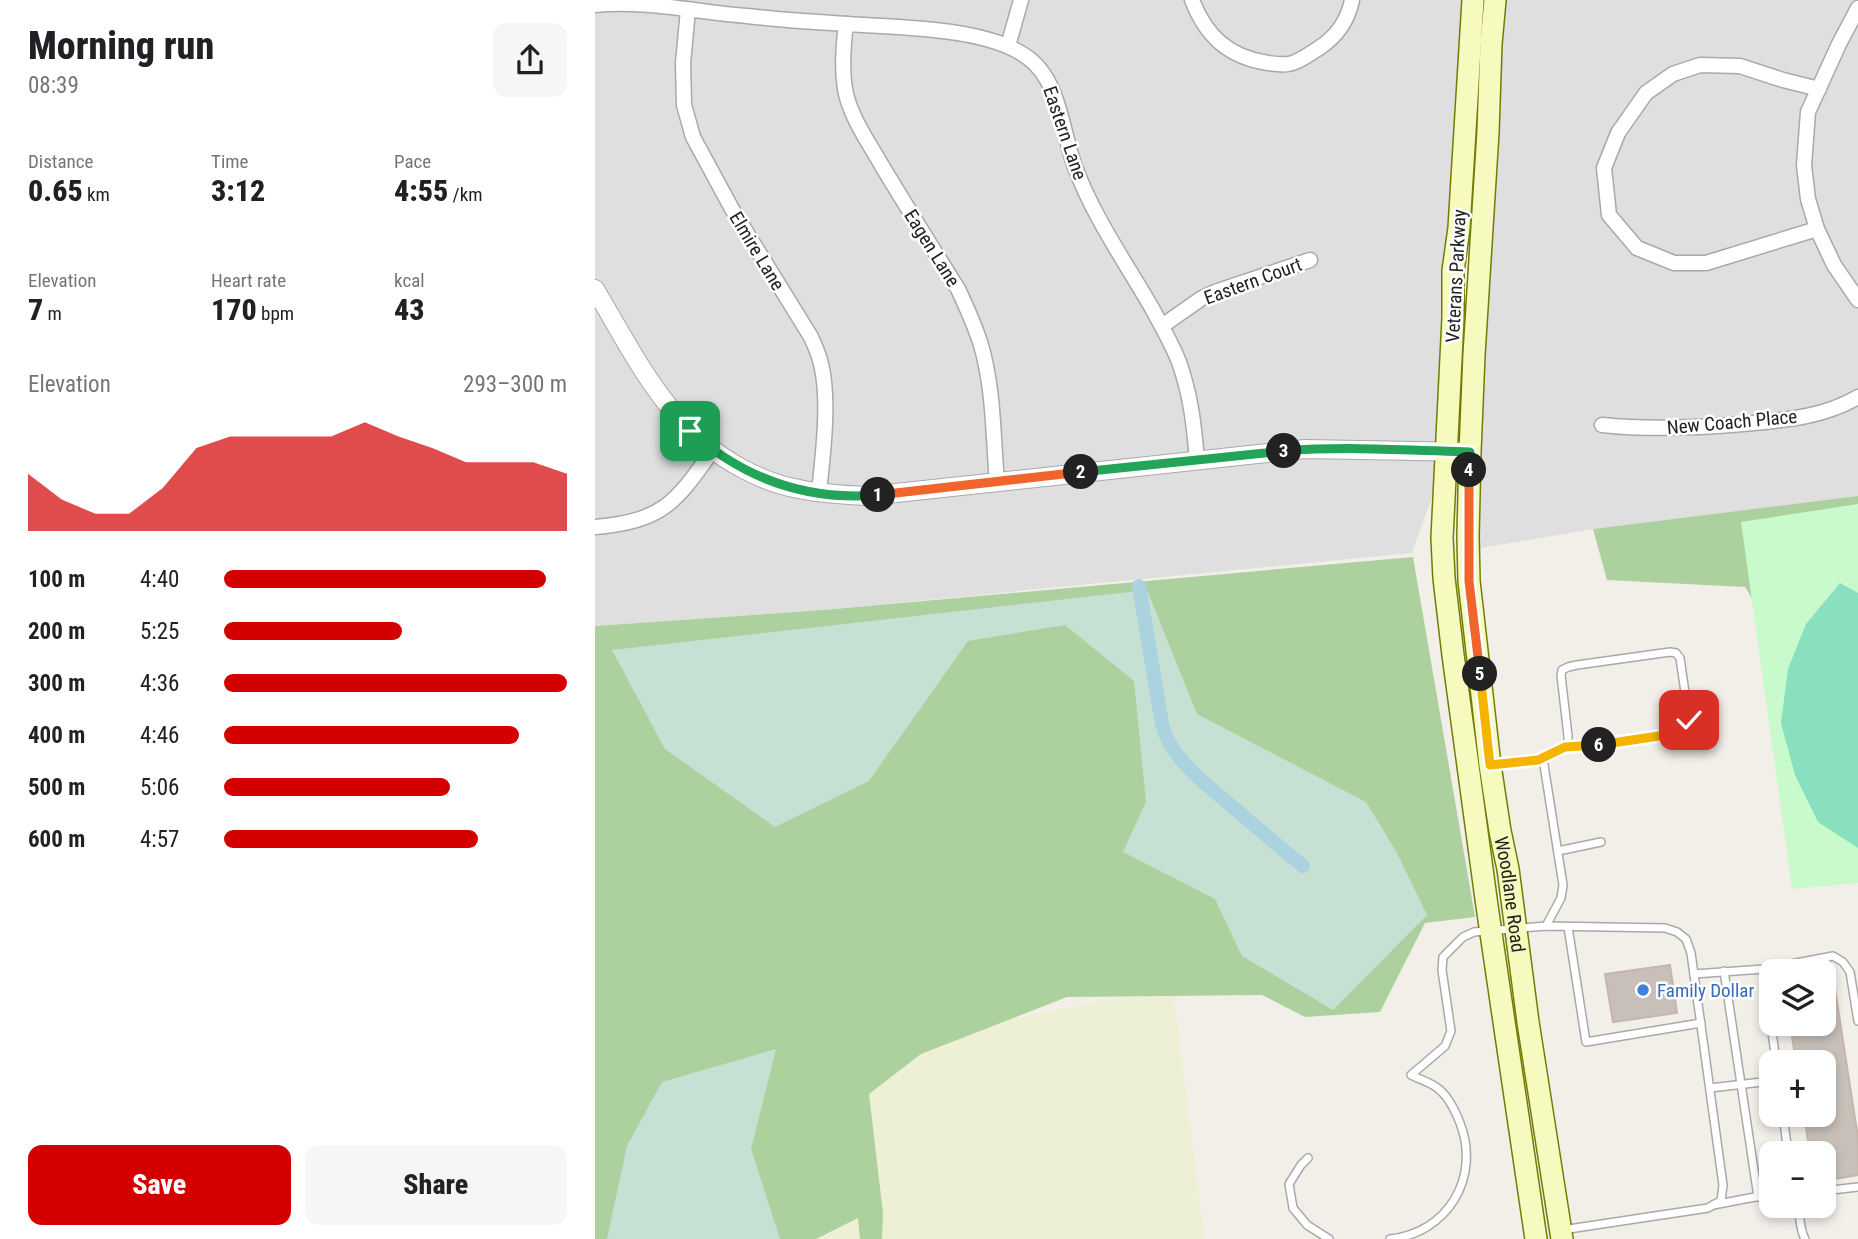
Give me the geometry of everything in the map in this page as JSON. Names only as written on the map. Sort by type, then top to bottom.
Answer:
[{"type":"main road","name":"Veterans Parkway","points":[[1443,552],[1453,271],[1459,228],[1473,0]]},
{"type":"main road","name":"Veterans Parkway","points":[[1469,550],[1470,452],[1495,0]]},
{"type":"main road","name":"Woodlane Road","points":[[1469,550],[1473,625],[1490,765],[1561,1235]]},
{"type":"main road","name":"Woodlane Road","points":[[1443,552],[1453,655],[1536,1239]]},
{"type":"street","points":[[1008,46],[1021,0]]},
{"type":"street","points":[[1192,0],[1205,27],[1228,50],[1259,62],[1293,64],[1335,35],[1345,21],[1352,0]]},
{"type":"street","name":"Eastern Lane","points":[[595,5],[688,10],[953,33],[980,37],[1008,46],[1030,59],[1042,73],[1059,108],[1075,168],[1093,209],[1162,326],[1178,360],[1194,416],[1197,460]]},
{"type":"street","points":[[1858,8],[1808,112],[1804,165],[1808,199],[1817,229],[1834,265],[1858,300]]},
{"type":"street","name":"Elmire Lane","points":[[688,10],[684,105],[693,137],[732,209],[811,337],[819,356],[824,377],[823,453],[819,492]]},
{"type":"street","name":"Eagen Lane","points":[[846,24],[843,75],[846,95],[853,112],[871,148],[958,289],[982,348],[992,406],[996,482]]},
{"type":"street","points":[[1817,229],[1706,263],[1674,263],[1637,248],[1609,215],[1604,168],[1618,133],[1646,93],[1673,74],[1700,65],[1740,66],[1819,89]]},
{"type":"street","name":"Eastern Court","points":[[1162,326],[1215,292],[1310,260]]},
{"type":"street","points":[[595,289],[657,392],[690,431],[712,451],[751,473],[796,489],[869,496],[1305,449],[1470,452]]},
{"type":"street","name":"New Coach Place","points":[[1602,425],[1663,429],[1779,421],[1817,414],[1858,397]]},
{"type":"street","points":[[595,527],[628,523],[661,509],[686,488],[712,451]]},
{"type":"lane","points":[[1490,765],[1538,760],[1565,747],[1609,744],[1685,732],[1689,727],[1689,720],[1681,658],[1677,653],[1588,664],[1562,670],[1568,736],[1565,747]]},
{"type":"lane","points":[[1538,760],[1544,765],[1563,885],[1561,898],[1546,926]]},
{"type":"lane","points":[[1558,851],[1601,842]]},
{"type":"lane","points":[[1390,1239],[1403,1238],[1440,1219],[1461,1190],[1466,1152],[1463,1129],[1455,1109],[1437,1087],[1411,1075],[1445,1046],[1451,1031],[1442,970],[1443,957],[1451,947],[1474,932],[1546,926],[1655,928],[1677,932],[1686,939],[1691,954],[1723,1185],[1721,1200],[1708,1208],[1561,1235]]},
{"type":"lane","points":[[1569,927],[1586,1042],[1700,1023]]},
{"type":"lane","points":[[1817,959],[1833,956],[1843,962],[1850,972],[1858,1021]]},
{"type":"lane","points":[[1694,974],[1759,969]]},
{"type":"lane","points":[[1713,1205],[1758,1197],[1724,971]]},
{"type":"lane","points":[[1710,1088],[1759,1082]]},
{"type":"lane","points":[[1308,1158],[1289,1184],[1293,1208],[1307,1226],[1329,1239]]},
{"type":"lane","points":[[1836,1190],[1858,1187]]},
{"type":"lane","points":[[1799,1218],[1805,1239]]},
{"type":"shaded area","points":[[595,0],[1473,0],[1448,452],[1412,553],[823,610],[595,626]]},
{"type":"shaded area","points":[[1494,0],[1858,0],[1858,497],[1593,529],[1469,550]]},
{"type":"green space","points":[[1858,496],[1858,539],[1761,613],[1745,587],[1607,580],[1593,529]]},
{"type":"green space","points":[[1858,504],[1858,883],[1792,889],[1741,522]]},
{"type":"green space","points":[[1413,557],[1475,917],[1425,923],[1380,1012],[1305,1017],[1262,995],[1067,997],[921,1054],[869,1094],[883,1213],[882,1239],[860,1239],[858,1218],[816,1239],[595,1239],[595,626],[823,610]]},
{"type":"green space","points":[[1840,583],[1858,593],[1858,848],[1818,822],[1795,775],[1781,723],[1788,669],[1806,624]]},
{"type":"green space","points":[[1147,590],[1197,714],[1366,802],[1396,851],[1427,915],[1333,1010],[1242,956],[1215,899],[1123,852],[1146,802],[1134,681],[1065,625],[968,641],[869,781],[775,827],[665,749],[612,650]]},
{"type":"green space","points":[[1173,987],[1205,1239],[809,1239],[885,1044]]},
{"type":"green space","points":[[776,1049],[751,1149],[780,1239],[607,1239],[627,1146],[662,1082]]},
{"type":"building","points":[[1670,965],[1677,1013],[1613,1022],[1605,974]]},
{"type":"building","points":[[1836,995],[1858,1138],[1858,1175],[1836,1179],[1836,1141],[1808,1141],[1806,1127],[1836,1127],[1836,1050],[1794,1050],[1792,1036],[1836,1036]]},
{"type":"waterway","points":[[1139,586],[1162,724],[1174,750],[1206,784],[1303,866]]},
{"type":"place","name":"Family Dollar","points":[[1643,990]]},
{"type":"route","points":[[690,431],[712,451],[773,482],[796,489],[869,496],[1305,449],[1470,452],[1469,581],[1490,765],[1538,760],[1565,747],[1609,744],[1685,732],[1689,727],[1689,720]]}]
